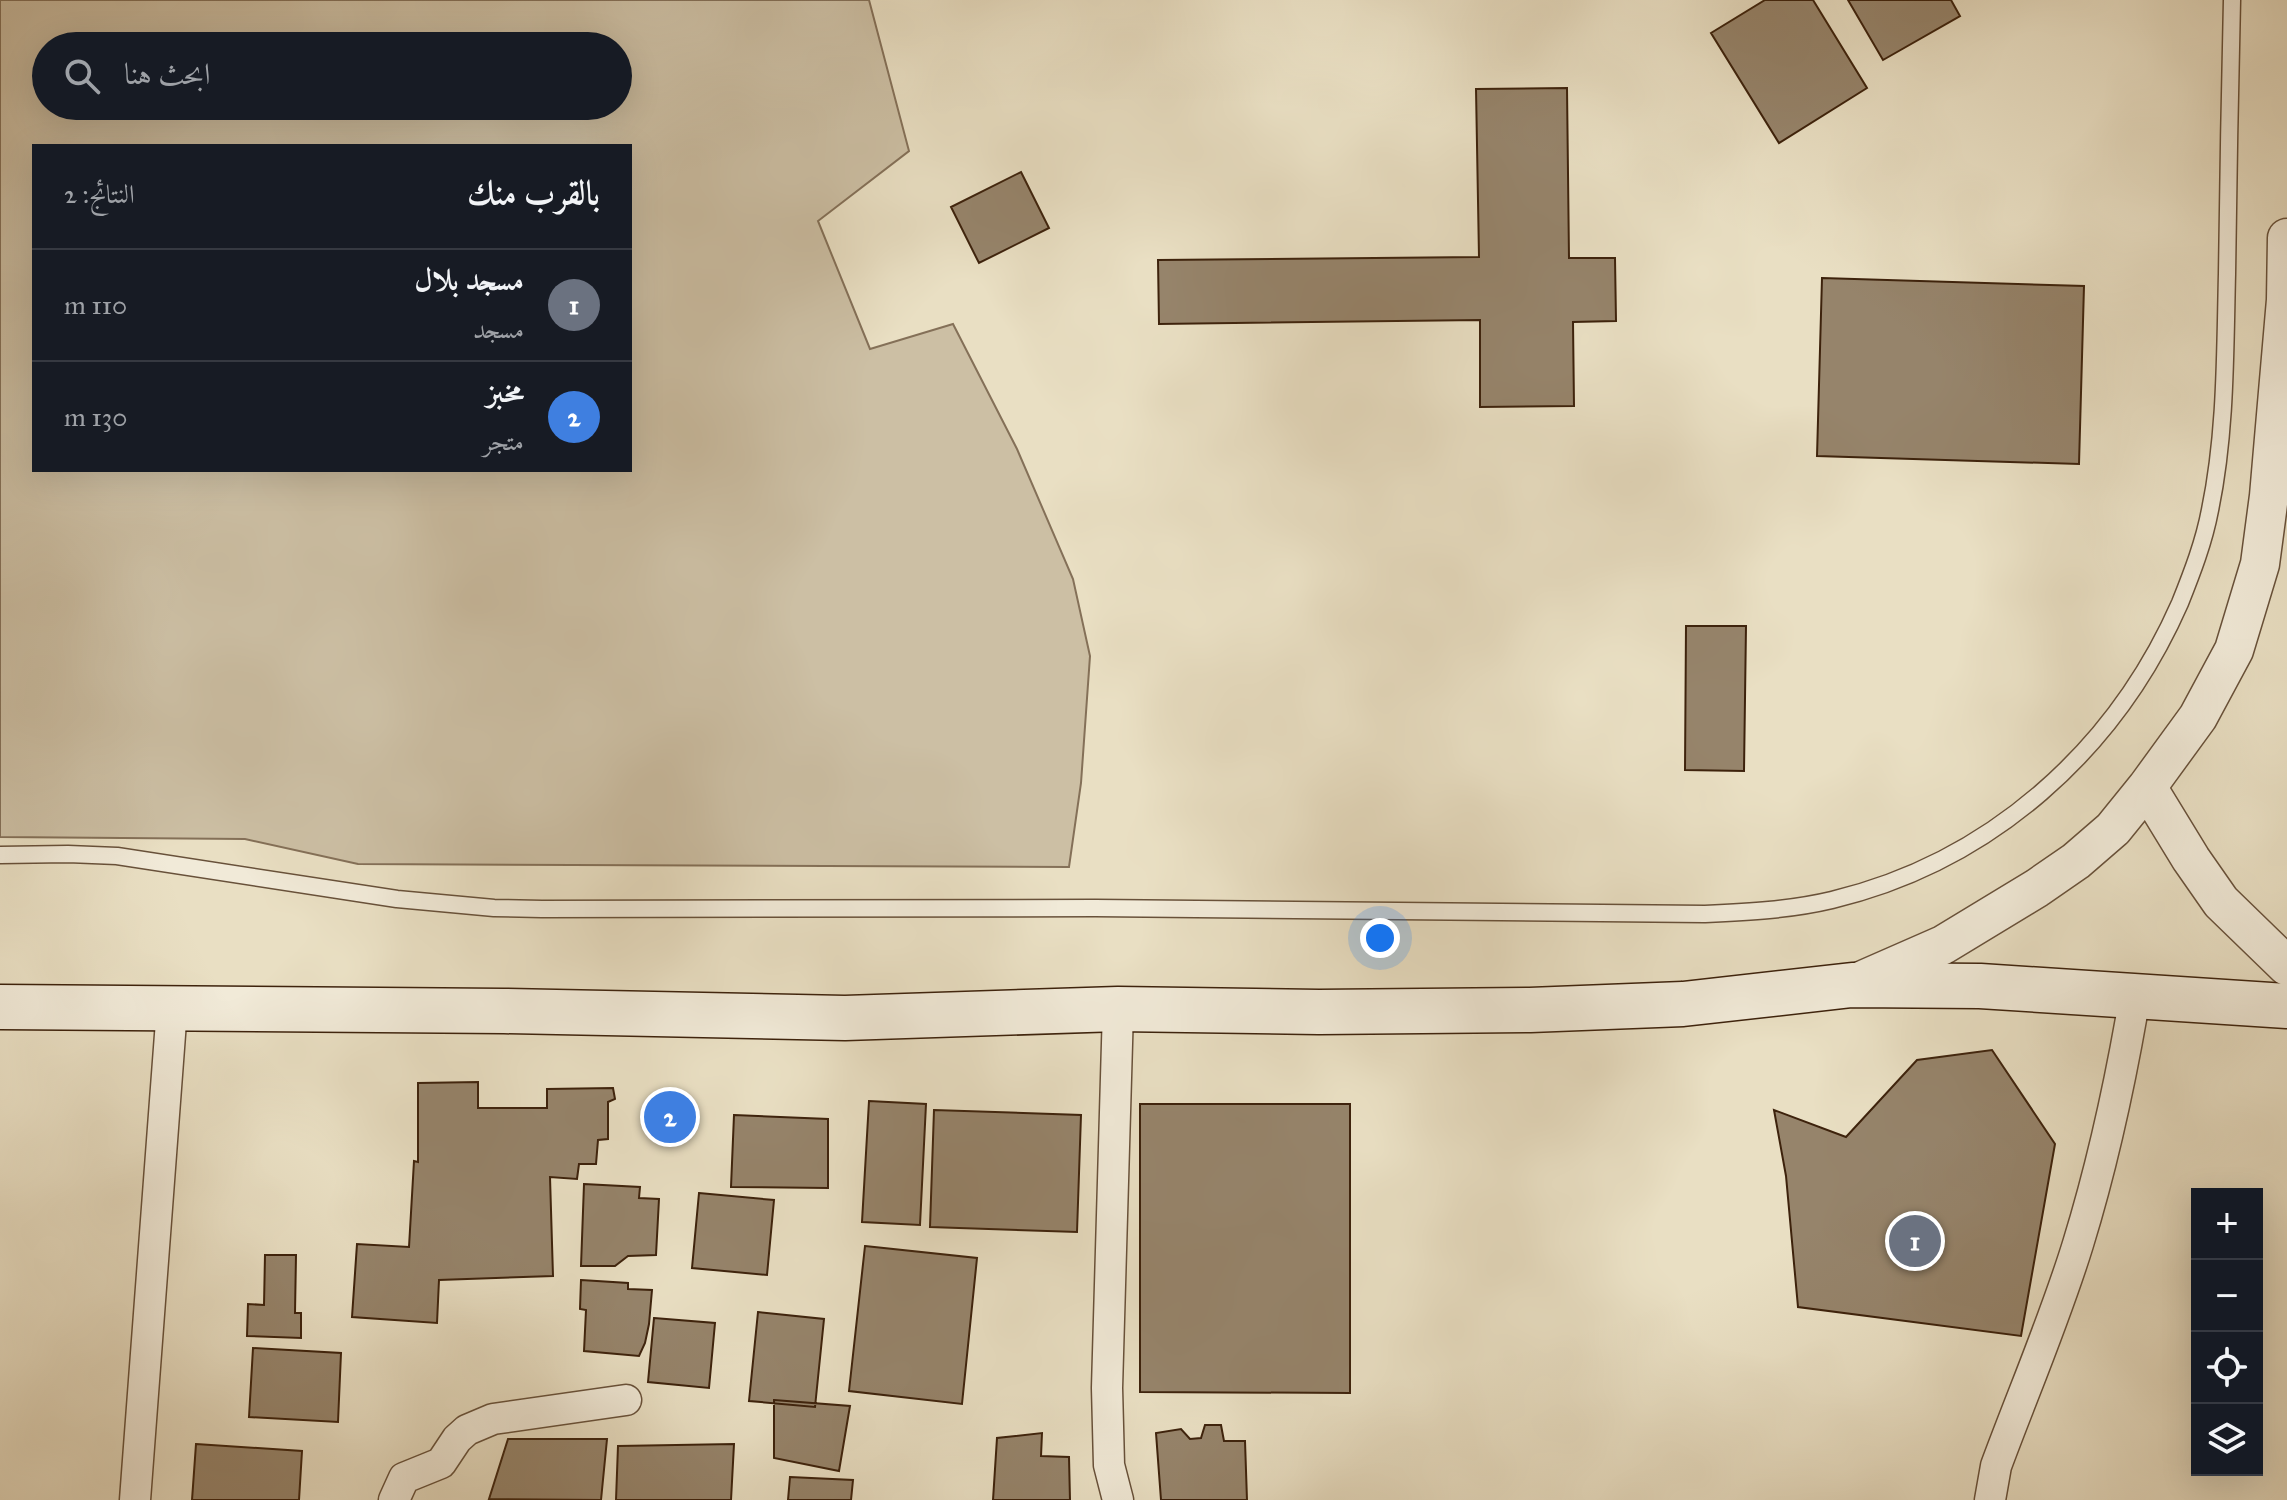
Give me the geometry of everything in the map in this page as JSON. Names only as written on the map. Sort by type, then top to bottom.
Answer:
[{"type":"main road","points":[[0,1007],[504,1011],[845,1018],[1118,1009],[1319,1012],[1530,1010],[1683,1004],[1852,985],[1980,986],[2287,1006]]},
{"type":"street","points":[[1852,985],[1943,945],[2076,861],[2113,829],[2198,717],[2234,650],[2260,564],[2286,300],[2287,238]]},
{"type":"street","points":[[2147,787],[2221,902],[2287,966]]},
{"type":"street","points":[[1990,1500],[1996,1466],[2078,1245],[2099,1169],[2135,996]]},
{"type":"street","points":[[135,1500],[172,1008]]},
{"type":"street","points":[[1118,1009],[1107,1388],[1109,1465],[1118,1500]]},
{"type":"street","points":[[394,1500],[404,1478],[441,1463],[457,1439],[478,1424],[493,1419],[626,1400]]},
{"type":"lane","points":[[0,855],[117,856],[397,899],[542,909],[1111,908],[1705,914],[1781,909],[1832,900],[1894,880],[1952,854],[2007,820],[2057,780],[2095,741],[2134,690],[2166,634],[2192,575],[2210,512],[2220,449],[2225,384],[2232,0]]},
{"type":"shaded area","points":[[0,0],[869,0],[909,151],[818,221],[870,349],[953,324],[1017,449],[1073,579],[1090,656],[1081,783],[1069,867],[358,864],[245,839],[0,837]]},
{"type":"building","points":[[1765,0],[1813,0],[1867,88],[1779,143],[1711,33]]},
{"type":"building","points":[[1848,0],[1951,0],[1960,16],[1883,60]]},
{"type":"building","points":[[1567,88],[1569,258],[1615,258],[1616,321],[1573,322],[1574,406],[1480,407],[1480,320],[1159,324],[1158,260],[1479,257],[1476,89]]},
{"type":"building","points":[[1021,172],[1049,228],[979,263],[951,207]]},
{"type":"building","points":[[1822,278],[2084,286],[2079,464],[1817,456]]},
{"type":"building","points":[[1686,626],[1746,626],[1744,771],[1685,770]]},
{"type":"building","points":[[1992,1050],[2055,1144],[2021,1336],[1798,1307],[1786,1176],[1774,1110],[1846,1137],[1917,1060]]},
{"type":"building","points":[[478,1082],[478,1108],[547,1108],[547,1089],[613,1088],[615,1099],[608,1102],[608,1139],[598,1140],[596,1164],[579,1164],[577,1179],[550,1177],[553,1276],[439,1280],[437,1323],[352,1317],[357,1244],[409,1247],[414,1161],[418,1162],[418,1083]]},
{"type":"building","points":[[869,1101],[926,1104],[920,1225],[862,1222]]},
{"type":"building","points":[[1140,1104],[1350,1104],[1350,1393],[1140,1392]]},
{"type":"building","points":[[934,1110],[1081,1115],[1077,1232],[930,1227]]},
{"type":"building","points":[[734,1115],[828,1119],[828,1188],[731,1187]]},
{"type":"building","points":[[584,1184],[640,1187],[639,1198],[659,1199],[656,1255],[628,1256],[615,1266],[581,1266]]},
{"type":"building","points":[[699,1193],[774,1200],[767,1275],[692,1268]]},
{"type":"building","points":[[865,1246],[977,1258],[962,1404],[849,1391]]},
{"type":"building","points":[[265,1255],[296,1255],[295,1313],[301,1313],[301,1338],[247,1336],[248,1304],[264,1305]]},
{"type":"building","points":[[581,1280],[628,1283],[628,1289],[652,1290],[649,1324],[639,1356],[584,1351],[586,1310],[580,1309]]},
{"type":"building","points":[[758,1312],[824,1319],[815,1407],[749,1401]]},
{"type":"building","points":[[654,1318],[715,1323],[709,1388],[648,1382]]},
{"type":"building","points":[[253,1348],[341,1353],[338,1422],[249,1417]]},
{"type":"building","points":[[774,1400],[850,1406],[839,1471],[774,1458]]},
{"type":"building","points":[[1205,1425],[1221,1425],[1224,1441],[1245,1441],[1247,1500],[1161,1500],[1156,1433],[1181,1429],[1190,1439],[1201,1438]]},
{"type":"building","points":[[1042,1433],[1041,1456],[1069,1457],[1070,1500],[993,1500],[997,1438]]},
{"type":"building","points":[[508,1439],[607,1439],[601,1500],[489,1499]]},
{"type":"building","points":[[196,1444],[302,1451],[299,1500],[192,1500]]},
{"type":"building","points":[[734,1444],[731,1500],[616,1500],[618,1446]]},
{"type":"building","points":[[790,1477],[853,1480],[851,1500],[788,1500]]},
{"type":"place","name":"مخبز","points":[[670,1117]]},
{"type":"place","name":"مسجد بلال","points":[[1915,1241]]}]
